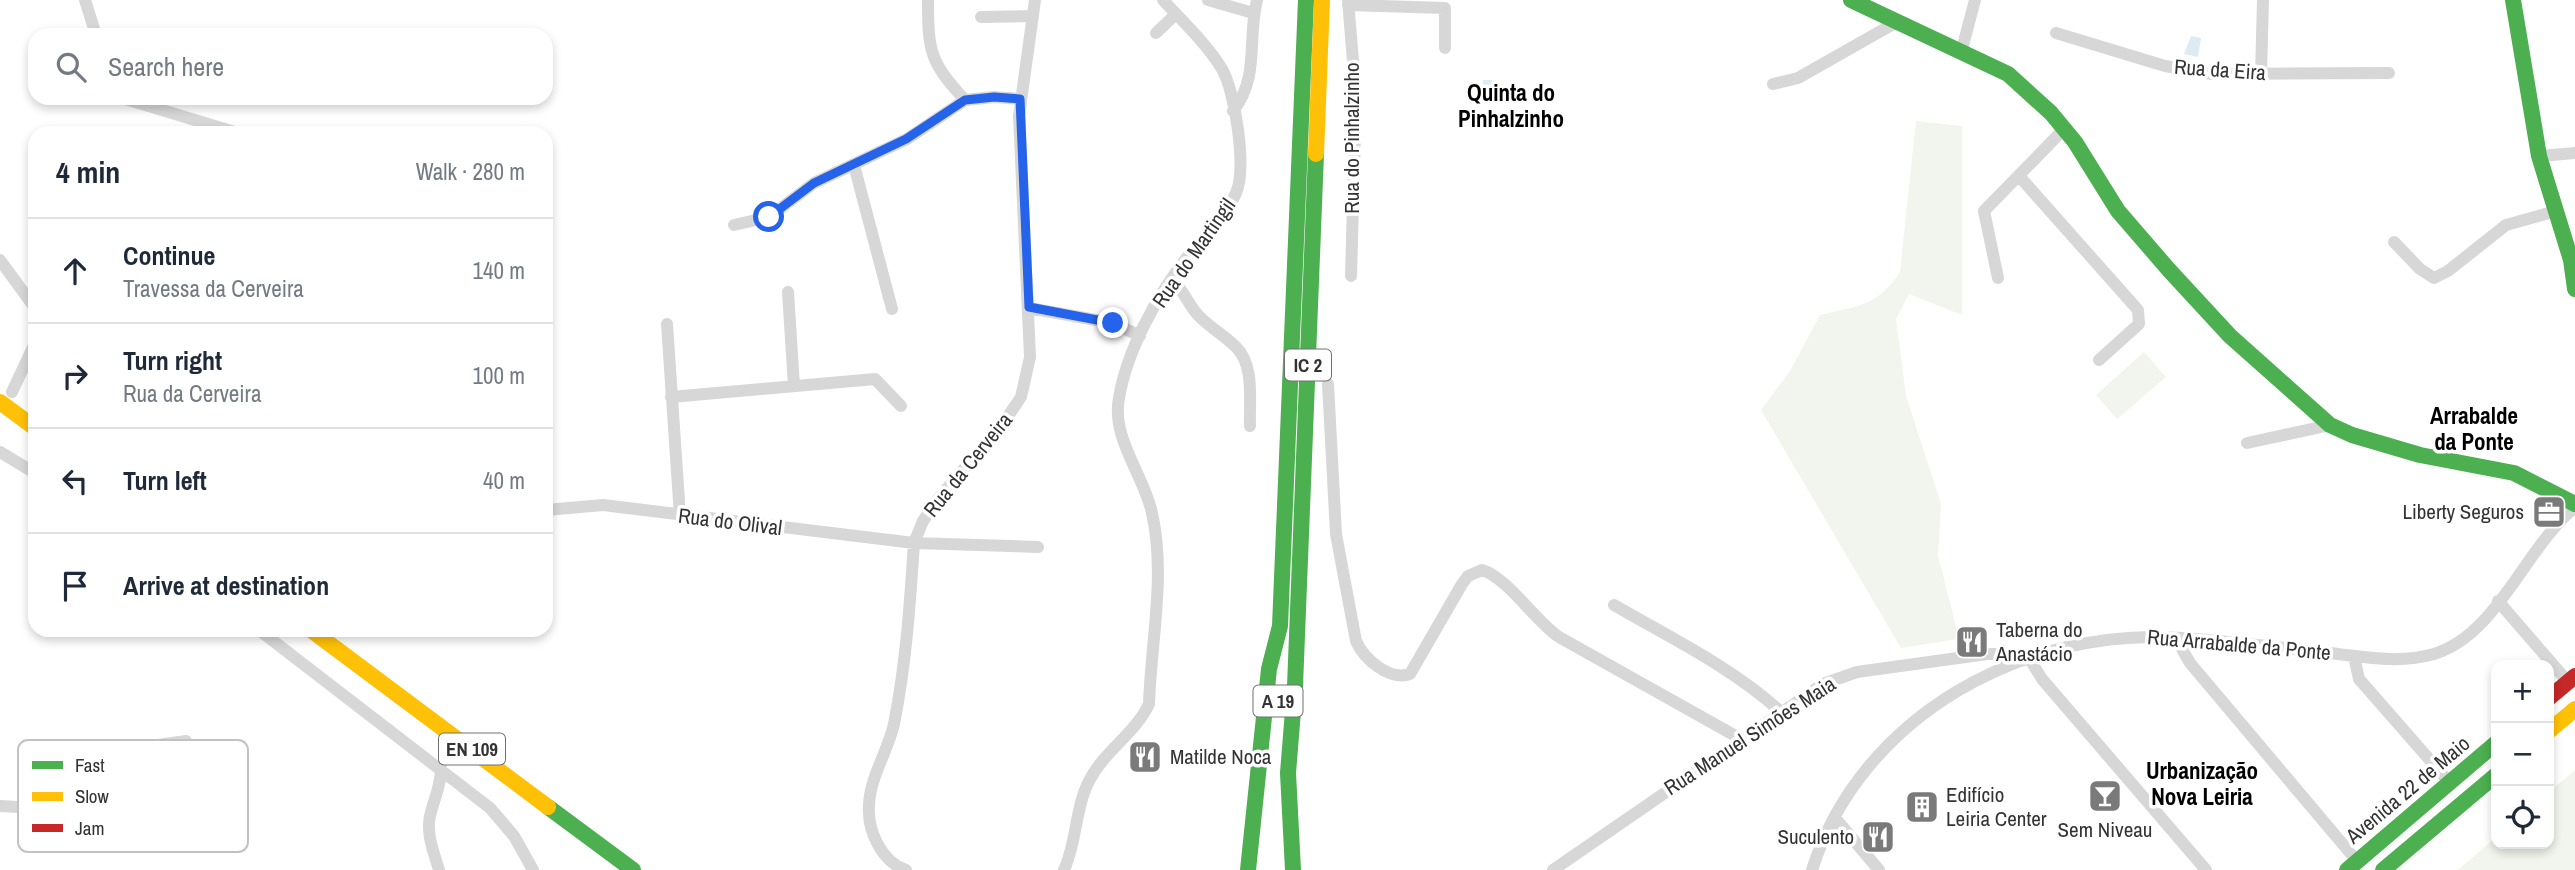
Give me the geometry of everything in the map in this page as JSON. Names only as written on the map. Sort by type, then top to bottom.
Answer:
[{"type":"main road","name":"IC 2","points":[[1280,626],[1306,0]]},
{"type":"main road","name":"IC 2","points":[[1293,870],[1288,773],[1295,686],[1322,0]]},
{"type":"main road","points":[[1851,0],[1961,53],[1969,61],[2005,81],[2014,82],[2065,128],[2118,211],[2169,270],[2230,335],[2330,425],[2352,435],[2420,455],[2474,462],[2503,470],[2575,505]]},
{"type":"main road","points":[[2513,0],[2539,156],[2571,260],[2575,289]]},
{"type":"main road","points":[[6,397],[28,421]]},
{"type":"main road","points":[[1248,870],[1269,668],[1280,626]]},
{"type":"main road","name":"A 19","points":[[1280,626],[1277,748],[1282,870]]},
{"type":"main road","name":"EN 109","points":[[320,637],[633,870]]},
{"type":"main road","points":[[2554,694],[2572,679]]},
{"type":"main road","points":[[1295,686],[1295,800],[1299,870]]},
{"type":"main road","points":[[2554,727],[2575,709]]},
{"type":"main road","name":"Avenida 22 de Maio","points":[[2352,865],[2491,747]]},
{"type":"main road","points":[[2383,870],[2491,779]]},
{"type":"street","points":[[85,0],[94,28]]},
{"type":"street","points":[[928,0],[928,32],[933,59],[939,72],[965,100]]},
{"type":"street","name":"Rua da Cerveira","points":[[906,870],[896,866],[883,854],[873,835],[869,804],[892,730],[901,688],[914,543],[922,521],[938,499],[1002,425],[1021,397],[1030,357],[1020,99],[1035,0]]},
{"type":"street","name":"Rua do Martingil","points":[[1064,870],[1088,781],[1100,763],[1144,715],[1149,704],[1157,585],[1156,544],[1152,512],[1121,431],[1118,414],[1123,382],[1140,336],[1171,281],[1236,193],[1242,172],[1233,111],[1223,70],[1163,0]]},
{"type":"street","points":[[1208,0],[1255,7],[1252,72],[1245,96],[1233,111]]},
{"type":"street","points":[[1961,53],[1975,0]]},
{"type":"street","points":[[2261,75],[2263,0]]},
{"type":"street","points":[[1348,2],[1445,8],[1445,48]]},
{"type":"street","name":"Rua do Pinhalzinho","points":[[1348,2],[1356,98],[1351,276]]},
{"type":"street","points":[[1156,33],[1176,15]]},
{"type":"street","points":[[981,17],[1032,16]]},
{"type":"street","points":[[1773,84],[1798,78],[1895,23]]},
{"type":"street","name":"Rua da Eira","points":[[2056,33],[2165,66],[2212,74],[2389,73]]},
{"type":"street","points":[[734,225],[769,217],[814,183],[906,139],[965,100],[994,97],[1020,99]]},
{"type":"street","points":[[143,105],[204,126]]},
{"type":"street","points":[[1998,278],[1984,211],[2065,128]]},
{"type":"street","points":[[2539,156],[2575,153]]},
{"type":"street","points":[[854,164],[892,309]]},
{"type":"street","points":[[2019,176],[2138,310],[2139,324],[2099,360]]},
{"type":"street","points":[[2394,242],[2420,269],[2434,278],[2448,271],[2506,225],[2556,211]]},
{"type":"street","points":[[0,260],[28,298]]},
{"type":"street","points":[[1171,281],[1180,286],[1194,311],[1208,326],[1244,357],[1249,373],[1250,426]]},
{"type":"street","points":[[788,292],[794,386]]},
{"type":"street","points":[[1029,307],[1113,323],[1140,336]]},
{"type":"street","points":[[667,324],[680,516]]},
{"type":"street","points":[[6,397],[28,356]]},
{"type":"street","points":[[671,397],[875,379],[901,406]]},
{"type":"street","points":[[1328,384],[1336,534],[1356,641],[1365,656],[1396,675],[1410,674],[1462,584],[1468,576],[1482,570],[1499,580],[1538,621],[1559,637],[1741,739]]},
{"type":"street","points":[[2247,443],[2330,425]]},
{"type":"street","points":[[0,452],[28,469]]},
{"type":"street","name":"Rua do Olival","points":[[553,509],[603,505],[914,543],[1038,547]]},
{"type":"street","name":"Rua Arrabalde da Ponte","points":[[1812,870],[1835,818],[1864,773],[1898,736],[1951,695],[2007,664],[2028,656],[2119,637],[2182,638],[2392,660],[2436,653],[2462,640],[2498,601],[2551,530],[2575,505]]},
{"type":"street","points":[[2498,601],[2572,679]]},
{"type":"street","points":[[1614,605],[1742,681],[1781,712]]},
{"type":"street","points":[[268,637],[441,768],[489,808],[514,836],[533,870]]},
{"type":"street","points":[[2182,638],[2182,649],[2190,663],[2352,865]]},
{"type":"street","name":"Rua Manuel Simões Maia","points":[[1553,870],[1824,684],[1857,672],[1987,654],[1995,654],[2007,664]]},
{"type":"street","points":[[2028,656],[2042,679],[2206,870]]},
{"type":"street","points":[[2354,656],[2359,679],[2450,783]]},
{"type":"street","points":[[439,870],[429,834],[430,816],[440,790],[441,768]]},
{"type":"street","points":[[0,806],[18,806]]},
{"type":"street","points":[[1835,818],[1879,870]]},
{"type":"shaded area","points":[[2191,36],[2201,38],[2198,57],[2184,54]]},
{"type":"shaded area","points":[[1483,80],[1492,80],[1491,104],[1482,103]]},
{"type":"shaded area","points":[[1916,121],[1962,126],[1962,315],[1909,294],[1896,319],[1906,396],[1941,504],[1938,555],[1959,639],[1901,648],[1761,410],[1790,371],[1820,315],[1866,303],[1883,292],[1900,272]]},
{"type":"shaded area","points":[[2144,352],[2166,377],[2117,419],[2096,395]]},
{"type":"shaded area","points":[[2575,770],[2575,870],[2458,870],[2491,841],[2491,849],[2554,849],[2554,788]]},
{"type":"traffic: fast","points":[[1248,870],[1269,669],[1280,626],[1306,0]]},
{"type":"traffic: fast","points":[[1851,0],[2008,74],[2051,113],[2075,142],[2118,211],[2169,270],[2230,336],[2330,425],[2352,435],[2420,455],[2514,473],[2575,504]]},
{"type":"traffic: fast","points":[[2513,0],[2539,156],[2571,260],[2575,289]]},
{"type":"traffic: fast","points":[[1293,870],[1288,773],[1295,686],[1316,154]]},
{"type":"traffic: fast","points":[[2347,870],[2491,747]]},
{"type":"traffic: fast","points":[[2383,870],[2491,779]]},
{"type":"traffic: fast","points":[[548,807],[633,870]]},
{"type":"traffic: slow","points":[[1316,154],[1322,0]]},
{"type":"traffic: slow","points":[[0,402],[28,423]]},
{"type":"traffic: slow","points":[[320,637],[548,807]]},
{"type":"traffic: slow","points":[[2554,727],[2575,709]]},
{"type":"traffic: jam","points":[[2554,694],[2575,676]]},
{"type":"place","name":"Liberty Seguros","points":[[2549,512]]},
{"type":"place","name":"Taberna do Anastácio","points":[[1972,642]]},
{"type":"place","name":"Matilde Noca","points":[[1145,757]]},
{"type":"place","name":"Sem Niveau","points":[[2105,796]]},
{"type":"place","name":"Edifício Leiria Center","points":[[1922,807]]},
{"type":"place","name":"Suculento","points":[[1878,837]]},
{"type":"district","name":"Quinta do Pinhalzinho","points":[[1511,106]]},
{"type":"district","name":"Arrabalde da Ponte","points":[[2474,429]]},
{"type":"district","name":"Urbanização Nova Leiria","points":[[2202,784]]},
{"type":"route","points":[[769,217],[814,183],[906,139],[965,100],[994,97],[1020,99],[1029,307],[1113,323]]}]
